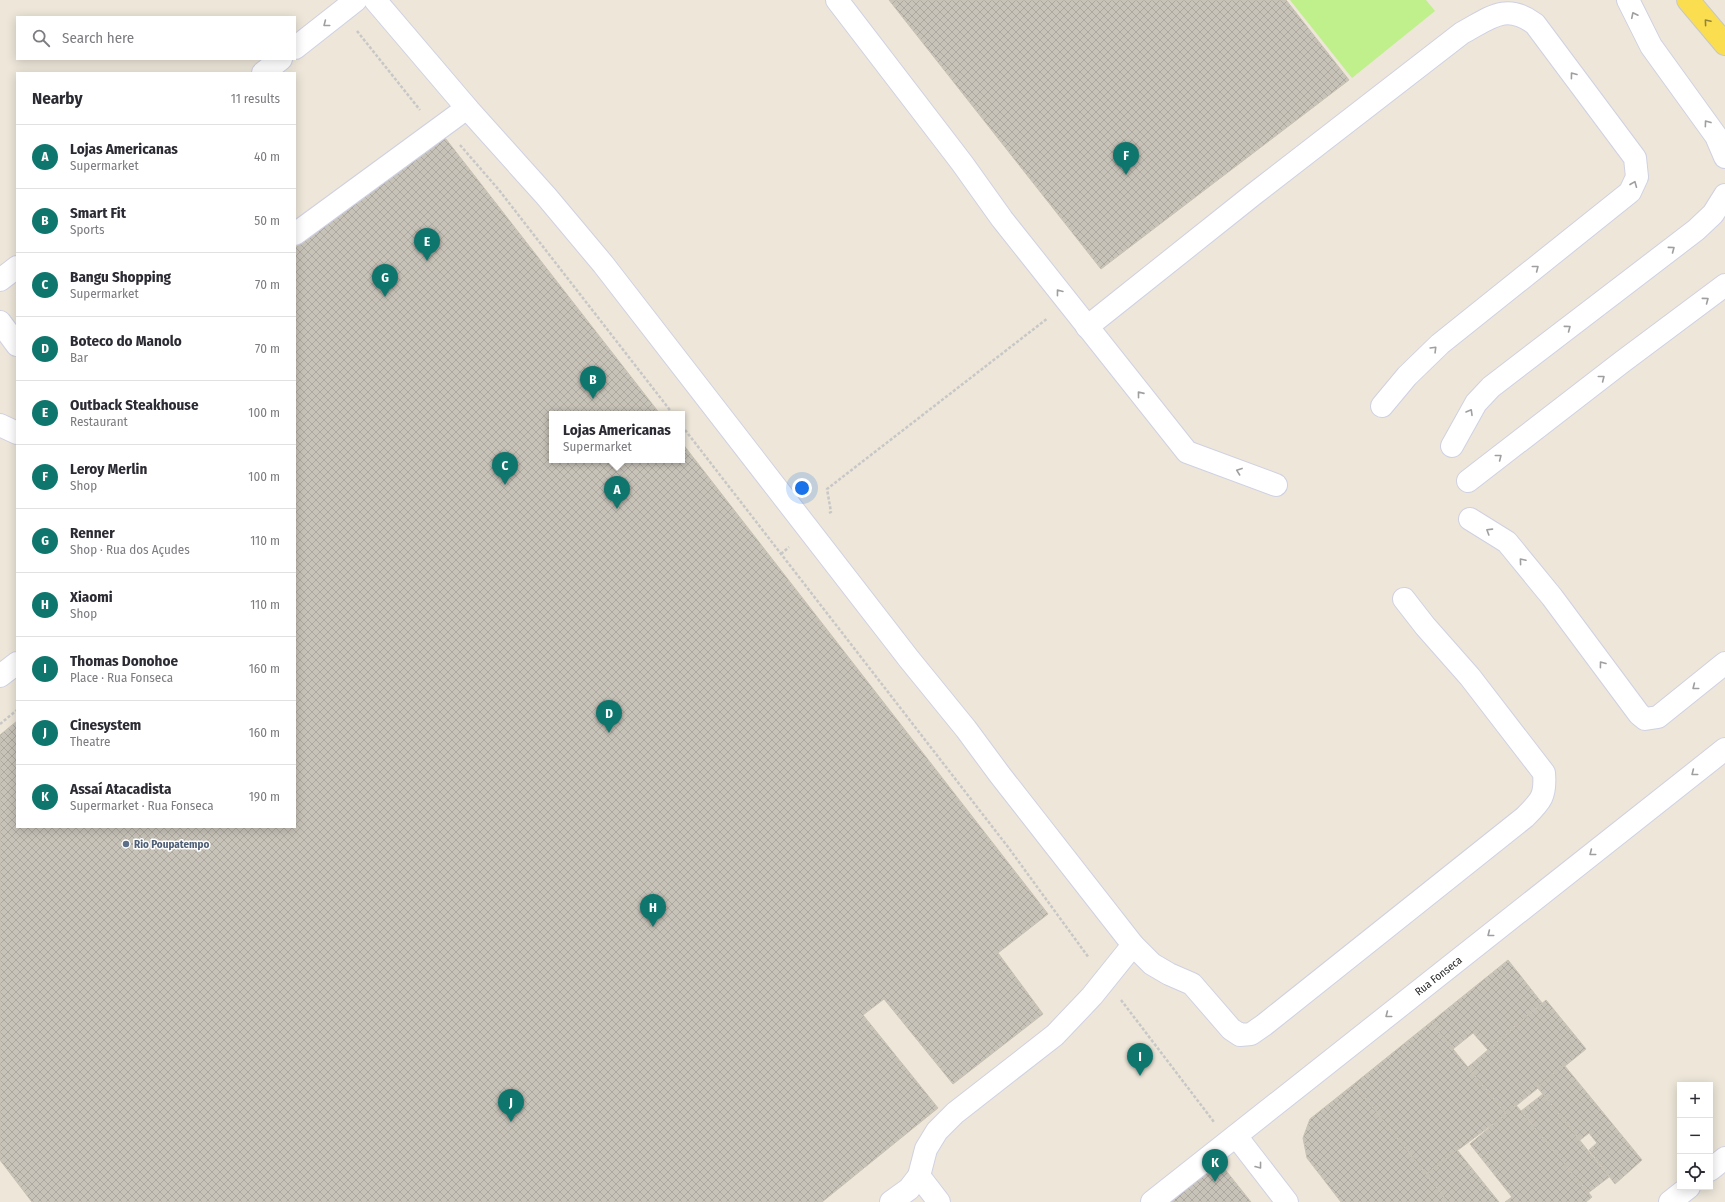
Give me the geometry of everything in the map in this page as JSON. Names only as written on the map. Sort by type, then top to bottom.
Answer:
[{"type":"main road","points":[[1688,0],[1725,44]]},
{"type":"street","points":[[375,0],[467,108],[507,151],[603,264],[809,530],[966,728],[1019,800],[1133,946],[1152,964],[1169,974],[1192,984],[1231,1029],[1240,1035],[1251,1034],[1264,1025],[1525,816],[1540,802],[1546,788],[1544,773],[1470,677],[1425,626],[1404,598]]},
{"type":"street","points":[[837,0],[1046,276],[1187,452],[1276,485]]},
{"type":"street","points":[[1628,0],[1651,46],[1716,136],[1725,157]]},
{"type":"street","points":[[296,47],[349,6]]},
{"type":"street","points":[[1086,327],[1254,194],[1462,33],[1493,17],[1510,12],[1525,17],[1535,24],[1635,158],[1637,177],[1630,192],[1440,344],[1407,376],[1382,406]]},
{"type":"street","points":[[264,72],[280,60]]},
{"type":"street","points":[[296,233],[467,108]]},
{"type":"street","points":[[1452,446],[1476,403],[1491,387],[1696,230],[1713,214],[1725,195]]},
{"type":"street","points":[[0,280],[16,268]]},
{"type":"street","points":[[1468,481],[1622,362],[1725,285]]},
{"type":"street","points":[[0,322],[16,344]]},
{"type":"street","points":[[1470,519],[1507,542],[1552,597],[1639,714],[1645,719],[1658,716],[1725,663]]},
{"type":"street","points":[[0,676],[16,664]]},
{"type":"street","name":"Rua Fonseca","points":[[1152,1202],[1725,749]]},
{"type":"street","points":[[891,1202],[909,1189],[918,1176],[926,1149],[937,1131],[955,1113],[1055,1035],[1105,980],[1133,946]]},
{"type":"street","points":[[1232,1138],[1287,1202]]},
{"type":"street","points":[[1713,1168],[1725,1158]]},
{"type":"street","points":[[918,1176],[939,1202]]},
{"type":"street","points":[[1670,1202],[1685,1190]]},
{"type":"path","points":[[349,6],[436,131],[442,131],[453,136],[499,190],[671,411]]},
{"type":"path","points":[[782,554],[831,512],[827,489],[1067,303]]},
{"type":"path","points":[[685,430],[1008,847],[1105,980],[1232,1138]]},
{"type":"path","points":[[0,724],[16,711]]},
{"type":"green space","points":[[1290,0],[1426,0],[1435,11],[1352,78]]},
{"type":"building","points":[[889,0],[1286,0],[1349,80],[1101,269]]},
{"type":"building","points":[[442,134],[658,411],[549,411],[549,463],[685,463],[685,447],[1048,914],[998,953],[1043,1014],[953,1084],[884,999],[863,1015],[938,1108],[822,1202],[32,1202],[0,1160],[0,735],[16,722],[16,828],[296,828],[296,247]]},
{"type":"building","points":[[1508,960],[1542,1003],[1488,1050],[1473,1033],[1453,1049],[1431,1022]]},
{"type":"building","points":[[1546,1000],[1586,1049],[1506,1114],[1468,1067]]},
{"type":"building","points":[[1431,1022],[1506,1114],[1426,1174],[1354,1084]]},
{"type":"building","points":[[1564,1065],[1642,1160],[1615,1184],[1589,1150],[1597,1143],[1589,1133],[1580,1140],[1537,1087]]},
{"type":"building","points":[[1354,1084],[1448,1202],[1341,1202],[1307,1158],[1303,1138],[1310,1119]]},
{"type":"building","points":[[1543,1094],[1609,1177],[1588,1193],[1521,1111]]},
{"type":"building","points":[[1516,1105],[1592,1197],[1586,1202],[1505,1202],[1512,1197],[1470,1144]]},
{"type":"building","points":[[1457,1150],[1499,1202],[1448,1202],[1426,1174]]},
{"type":"building","points":[[1219,1162],[1251,1202],[1169,1202]]},
{"type":"place","name":"Leroy Merlin","points":[[1126,175]]},
{"type":"place","name":"Outback Steakhouse","points":[[427,261]]},
{"type":"place","name":"Renner","points":[[385,297]]},
{"type":"place","name":"Smart Fit","points":[[593,399]]},
{"type":"place","name":"Bangu Shopping","points":[[505,485]]},
{"type":"place","name":"Lojas Americanas","points":[[617,509]]},
{"type":"place","name":"Boteco do Manolo","points":[[609,733]]},
{"type":"place","name":"Rio Poupatempo","points":[[126,844]]},
{"type":"place","name":"Xiaomi","points":[[653,927]]},
{"type":"place","name":"Thomas Donohoe","points":[[1140,1076]]},
{"type":"place","name":"Cinesystem","points":[[511,1122]]},
{"type":"place","name":"Assaí Atacadista","points":[[1215,1182]]}]
